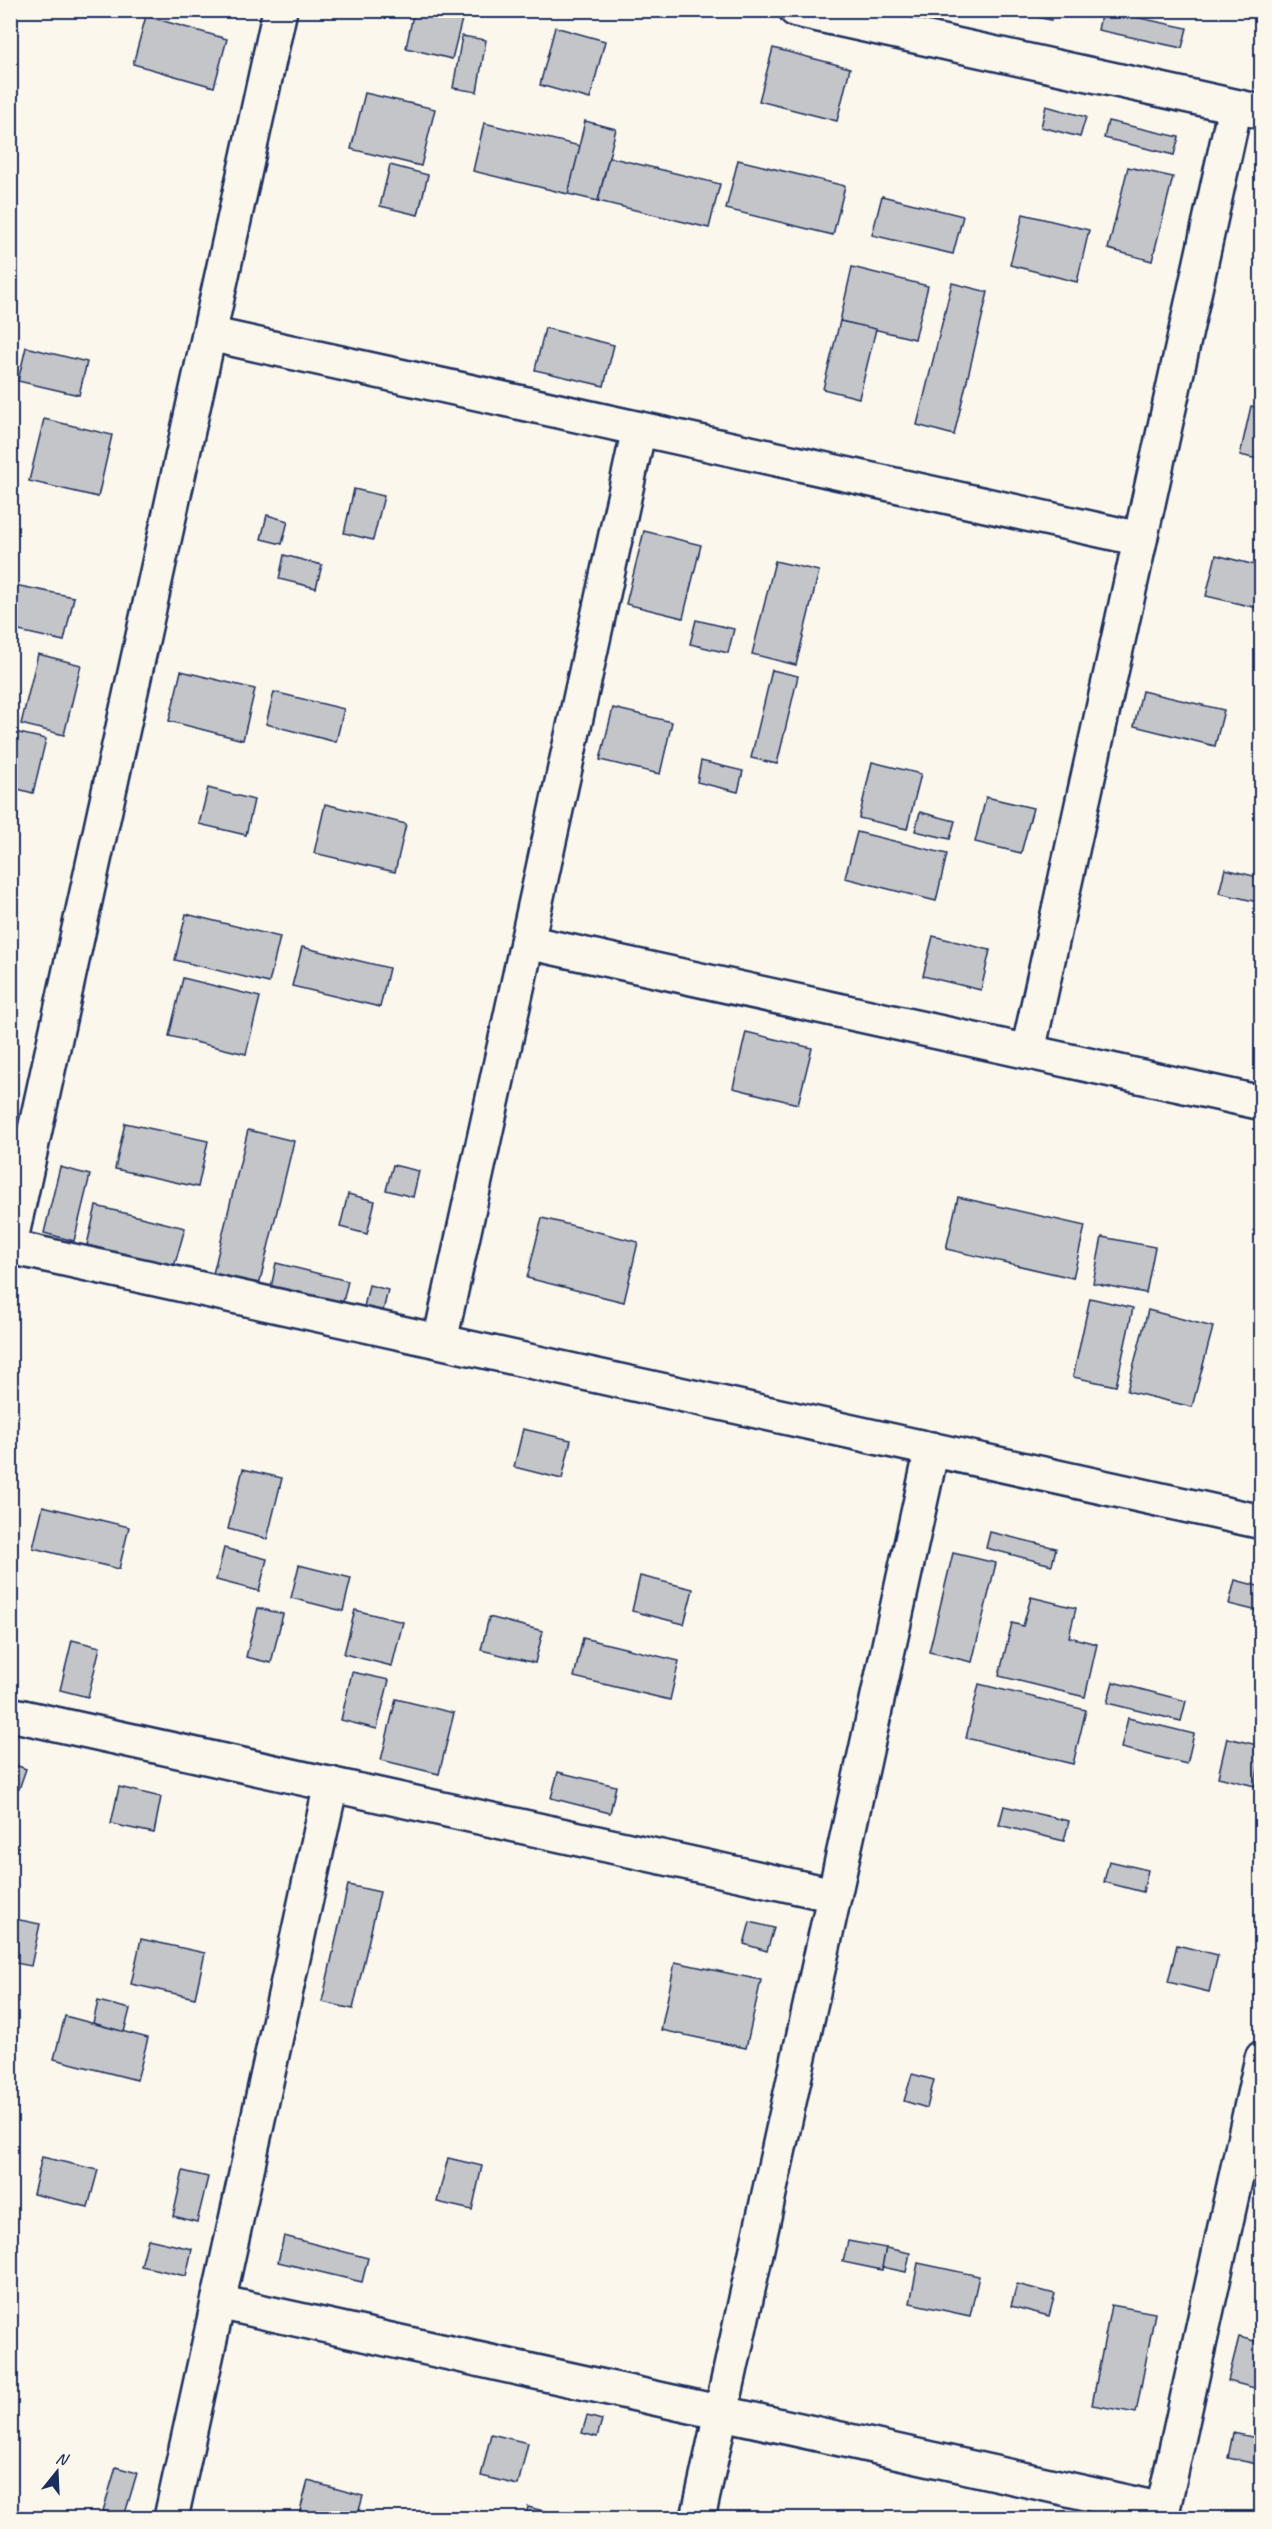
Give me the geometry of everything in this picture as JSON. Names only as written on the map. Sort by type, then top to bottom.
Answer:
[{"type":"street","points":[[280,10],[10,1246],[1262,1522]]},
{"type":"street","points":[[796,10],[1248,110],[1140,539],[1028,1051]]},
{"type":"street","points":[[209,334],[1140,539]]},
{"type":"street","points":[[440,1341],[639,429]]},
{"type":"street","points":[[527,942],[1262,1102]]},
{"type":"street","points":[[698,2518],[932,1449]]},
{"type":"street","points":[[10,1714],[834,1895]]},
{"type":"street","points":[[171,2518],[331,1784]]},
{"type":"street","points":[[218,2302],[722,2413],[1162,2514],[1262,2058]]},
{"type":"building","points":[[414,10],[427,10],[462,19],[452,59],[406,48]]},
{"type":"building","points":[[1004,10],[1053,10],[1051,20]]},
{"type":"building","points":[[1102,10],[1187,28],[1182,48],[1098,30]]},
{"type":"building","points":[[146,16],[227,39],[214,87],[133,64]]},
{"type":"building","points":[[555,27],[605,41],[590,99],[540,85]]},
{"type":"building","points":[[462,36],[486,40],[477,92],[453,88]]},
{"type":"building","points":[[773,48],[850,68],[837,121],[759,101]]},
{"type":"building","points":[[365,93],[435,109],[421,166],[351,149]]},
{"type":"building","points":[[1046,106],[1086,117],[1080,137],[1041,127]]},
{"type":"building","points":[[585,121],[616,129],[598,201],[568,194]]},
{"type":"building","points":[[1108,121],[1179,137],[1174,155],[1104,138]]},
{"type":"building","points":[[484,123],[580,146],[568,194],[473,171]]},
{"type":"building","points":[[609,157],[720,184],[709,228],[598,201]]},
{"type":"building","points":[[738,160],[845,186],[833,235],[726,209]]},
{"type":"building","points":[[390,165],[428,175],[418,215],[380,206]]},
{"type":"building","points":[[1128,167],[1173,177],[1152,261],[1108,249]]},
{"type":"building","points":[[882,196],[963,216],[953,254],[872,235]]},
{"type":"building","points":[[1023,214],[1089,230],[1077,282],[1010,265]]},
{"type":"building","points":[[852,267],[928,286],[915,339],[840,321]]},
{"type":"building","points":[[952,283],[988,292],[954,435],[917,425]]},
{"type":"building","points":[[840,321],[876,329],[859,398],[823,389]]},
{"type":"building","points":[[545,328],[614,345],[604,386],[535,370]]},
{"type":"building","points":[[26,347],[87,362],[79,395],[18,381]]},
{"type":"building","points":[[1251,406],[1262,409],[1262,460],[1240,455]]},
{"type":"building","points":[[44,419],[112,435],[98,497],[29,481]]},
{"type":"building","points":[[354,489],[384,496],[373,540],[344,533]]},
{"type":"building","points":[[267,515],[288,521],[282,544],[261,539]]},
{"type":"building","points":[[644,531],[701,545],[683,618],[626,604]]},
{"type":"building","points":[[284,555],[322,565],[316,588],[279,579]]},
{"type":"building","points":[[1216,555],[1255,565],[1257,557],[1262,558],[1262,609],[1206,596]]},
{"type":"building","points":[[775,561],[819,571],[796,665],[752,654]]},
{"type":"building","points":[[10,584],[74,597],[64,641],[10,629]]},
{"type":"building","points":[[696,620],[734,629],[728,653],[690,644]]},
{"type":"building","points":[[38,654],[81,665],[64,735],[21,724]]},
{"type":"building","points":[[772,670],[798,676],[777,764],[751,758]]},
{"type":"building","points":[[181,671],[255,689],[243,740],[169,721]]},
{"type":"building","points":[[1142,691],[1224,710],[1215,746],[1134,726]]},
{"type":"building","points":[[274,692],[344,709],[336,742],[266,724]]},
{"type":"building","points":[[613,708],[672,722],[660,774],[600,760]]},
{"type":"building","points":[[10,731],[46,739],[33,793],[10,787]]},
{"type":"building","points":[[701,761],[743,771],[738,792],[697,782]]},
{"type":"building","points":[[872,762],[921,774],[907,829],[859,818]]},
{"type":"building","points":[[208,788],[254,800],[246,835],[199,824]]},
{"type":"building","points":[[986,797],[1033,808],[1021,853],[975,842]]},
{"type":"building","points":[[325,804],[406,824],[395,872],[314,853]]},
{"type":"building","points":[[920,812],[955,821],[950,839],[915,831]]},
{"type":"building","points":[[857,832],[947,854],[936,901],[845,878]]},
{"type":"building","points":[[1225,869],[1262,878],[1262,903],[1219,893]]},
{"type":"building","points":[[186,914],[280,937],[269,983],[175,960]]},
{"type":"building","points":[[933,936],[990,950],[981,990],[923,976]]},
{"type":"building","points":[[302,947],[389,968],[380,1007],[292,986]]},
{"type":"building","points":[[183,978],[260,997],[246,1054],[169,1036]]},
{"type":"building","points":[[746,1032],[812,1048],[798,1104],[733,1088]]},
{"type":"building","points":[[125,1123],[208,1141],[198,1187],[115,1169]]},
{"type":"building","points":[[248,1130],[294,1141],[259,1285],[213,1274]]},
{"type":"building","points":[[393,1165],[419,1171],[413,1197],[386,1190]]},
{"type":"building","points":[[60,1167],[90,1175],[74,1241],[44,1233]]},
{"type":"building","points":[[348,1194],[375,1201],[367,1234],[340,1227]]},
{"type":"building","points":[[958,1197],[1085,1226],[1073,1278],[946,1249]]},
{"type":"building","points":[[96,1206],[185,1228],[174,1267],[87,1245]]},
{"type":"building","points":[[542,1218],[638,1242],[624,1302],[527,1278]]},
{"type":"building","points":[[1102,1237],[1155,1247],[1146,1293],[1093,1283]]},
{"type":"building","points":[[276,1263],[348,1281],[342,1306],[271,1288]]},
{"type":"building","points":[[369,1285],[388,1290],[383,1311],[364,1307]]},
{"type":"building","points":[[1090,1298],[1133,1308],[1116,1386],[1073,1377]]},
{"type":"building","points":[[1148,1310],[1213,1327],[1192,1407],[1127,1391]]},
{"type":"building","points":[[523,1429],[571,1440],[562,1479],[514,1467]]},
{"type":"building","points":[[243,1469],[282,1478],[267,1539],[228,1529]]},
{"type":"building","points":[[43,1506],[129,1527],[119,1569],[33,1548]]},
{"type":"building","points":[[990,1532],[1056,1548],[1052,1565],[986,1548]]},
{"type":"building","points":[[224,1548],[267,1559],[259,1591],[216,1580]]},
{"type":"building","points":[[953,1553],[996,1563],[972,1662],[929,1652]]},
{"type":"building","points":[[299,1565],[351,1578],[343,1611],[291,1598]]},
{"type":"building","points":[[640,1576],[693,1589],[684,1624],[632,1611]]},
{"type":"building","points":[[1235,1580],[1262,1587],[1262,1612],[1229,1604]]},
{"type":"building","points":[[1031,1597],[1076,1608],[1069,1637],[1097,1644],[1085,1697],[999,1676],[1012,1623],[1023,1626]]},
{"type":"building","points":[[258,1608],[283,1614],[271,1663],[246,1657]]},
{"type":"building","points":[[355,1610],[403,1622],[392,1666],[344,1654]]},
{"type":"building","points":[[489,1617],[543,1631],[535,1663],[481,1650]]},
{"type":"building","points":[[583,1638],[679,1661],[670,1700],[574,1677]]},
{"type":"building","points":[[72,1640],[100,1647],[88,1697],[60,1690]]},
{"type":"building","points":[[352,1672],[389,1680],[377,1729],[341,1720]]},
{"type":"building","points":[[1113,1682],[1186,1701],[1181,1721],[1107,1703]]},
{"type":"building","points":[[979,1684],[1086,1710],[1073,1764],[966,1738]]},
{"type":"building","points":[[396,1699],[454,1713],[439,1774],[381,1760]]},
{"type":"building","points":[[1128,1718],[1194,1734],[1187,1764],[1121,1748]]},
{"type":"building","points":[[1227,1738],[1262,1746],[1255,1786],[1218,1777]]},
{"type":"building","points":[[10,1763],[26,1769],[19,1789],[10,1786]]},
{"type":"building","points":[[558,1772],[616,1786],[610,1813],[551,1798]]},
{"type":"building","points":[[119,1787],[161,1797],[154,1833],[111,1824]]},
{"type":"building","points":[[1004,1806],[1069,1821],[1064,1841],[999,1825]]},
{"type":"building","points":[[1109,1861],[1148,1870],[1143,1892],[1104,1882]]},
{"type":"building","points":[[348,1885],[380,1892],[353,2009],[322,2002]]},
{"type":"building","points":[[10,1918],[40,1924],[31,1966],[10,1962]]},
{"type":"building","points":[[750,1922],[774,1928],[767,1951],[744,1944]]},
{"type":"building","points":[[141,1939],[205,1953],[195,1998],[131,1984]]},
{"type":"building","points":[[1177,1945],[1218,1955],[1209,1992],[1168,1982]]},
{"type":"building","points":[[675,1962],[761,1980],[746,2048],[661,2030]]},
{"type":"building","points":[[98,2001],[130,2009],[124,2032],[93,2023]]},
{"type":"building","points":[[65,2016],[148,2038],[137,2080],[54,2059]]},
{"type":"building","points":[[912,2074],[934,2080],[927,2108],[904,2101]]},
{"type":"building","points":[[42,2157],[98,2170],[88,2207],[33,2194]]},
{"type":"building","points":[[448,2158],[482,2166],[472,2210],[437,2202]]},
{"type":"building","points":[[183,2171],[208,2177],[197,2222],[173,2216]]},
{"type":"building","points":[[284,2236],[368,2258],[362,2282],[278,2262]]},
{"type":"building","points":[[148,2239],[192,2249],[186,2276],[141,2266]]},
{"type":"building","points":[[848,2241],[886,2248],[882,2270],[843,2262]]},
{"type":"building","points":[[886,2248],[910,2253],[906,2272],[882,2267]]},
{"type":"building","points":[[918,2263],[979,2276],[970,2316],[910,2303]]},
{"type":"building","points":[[1017,2284],[1055,2294],[1049,2316],[1011,2306]]},
{"type":"building","points":[[1111,2305],[1155,2313],[1136,2413],[1092,2405]]},
{"type":"building","points":[[1239,2337],[1262,2343],[1262,2390],[1228,2381]]},
{"type":"building","points":[[587,2416],[602,2420],[597,2437],[582,2433]]},
{"type":"building","points":[[1233,2433],[1262,2439],[1262,2465],[1228,2458]]},
{"type":"building","points":[[491,2434],[528,2443],[518,2485],[481,2476]]},
{"type":"building","points":[[116,2467],[137,2473],[124,2517],[103,2511]]},
{"type":"building","points":[[308,2481],[363,2496],[357,2518],[298,2518]]},
{"type":"building","points":[[528,2507],[571,2518],[525,2518]]}]
